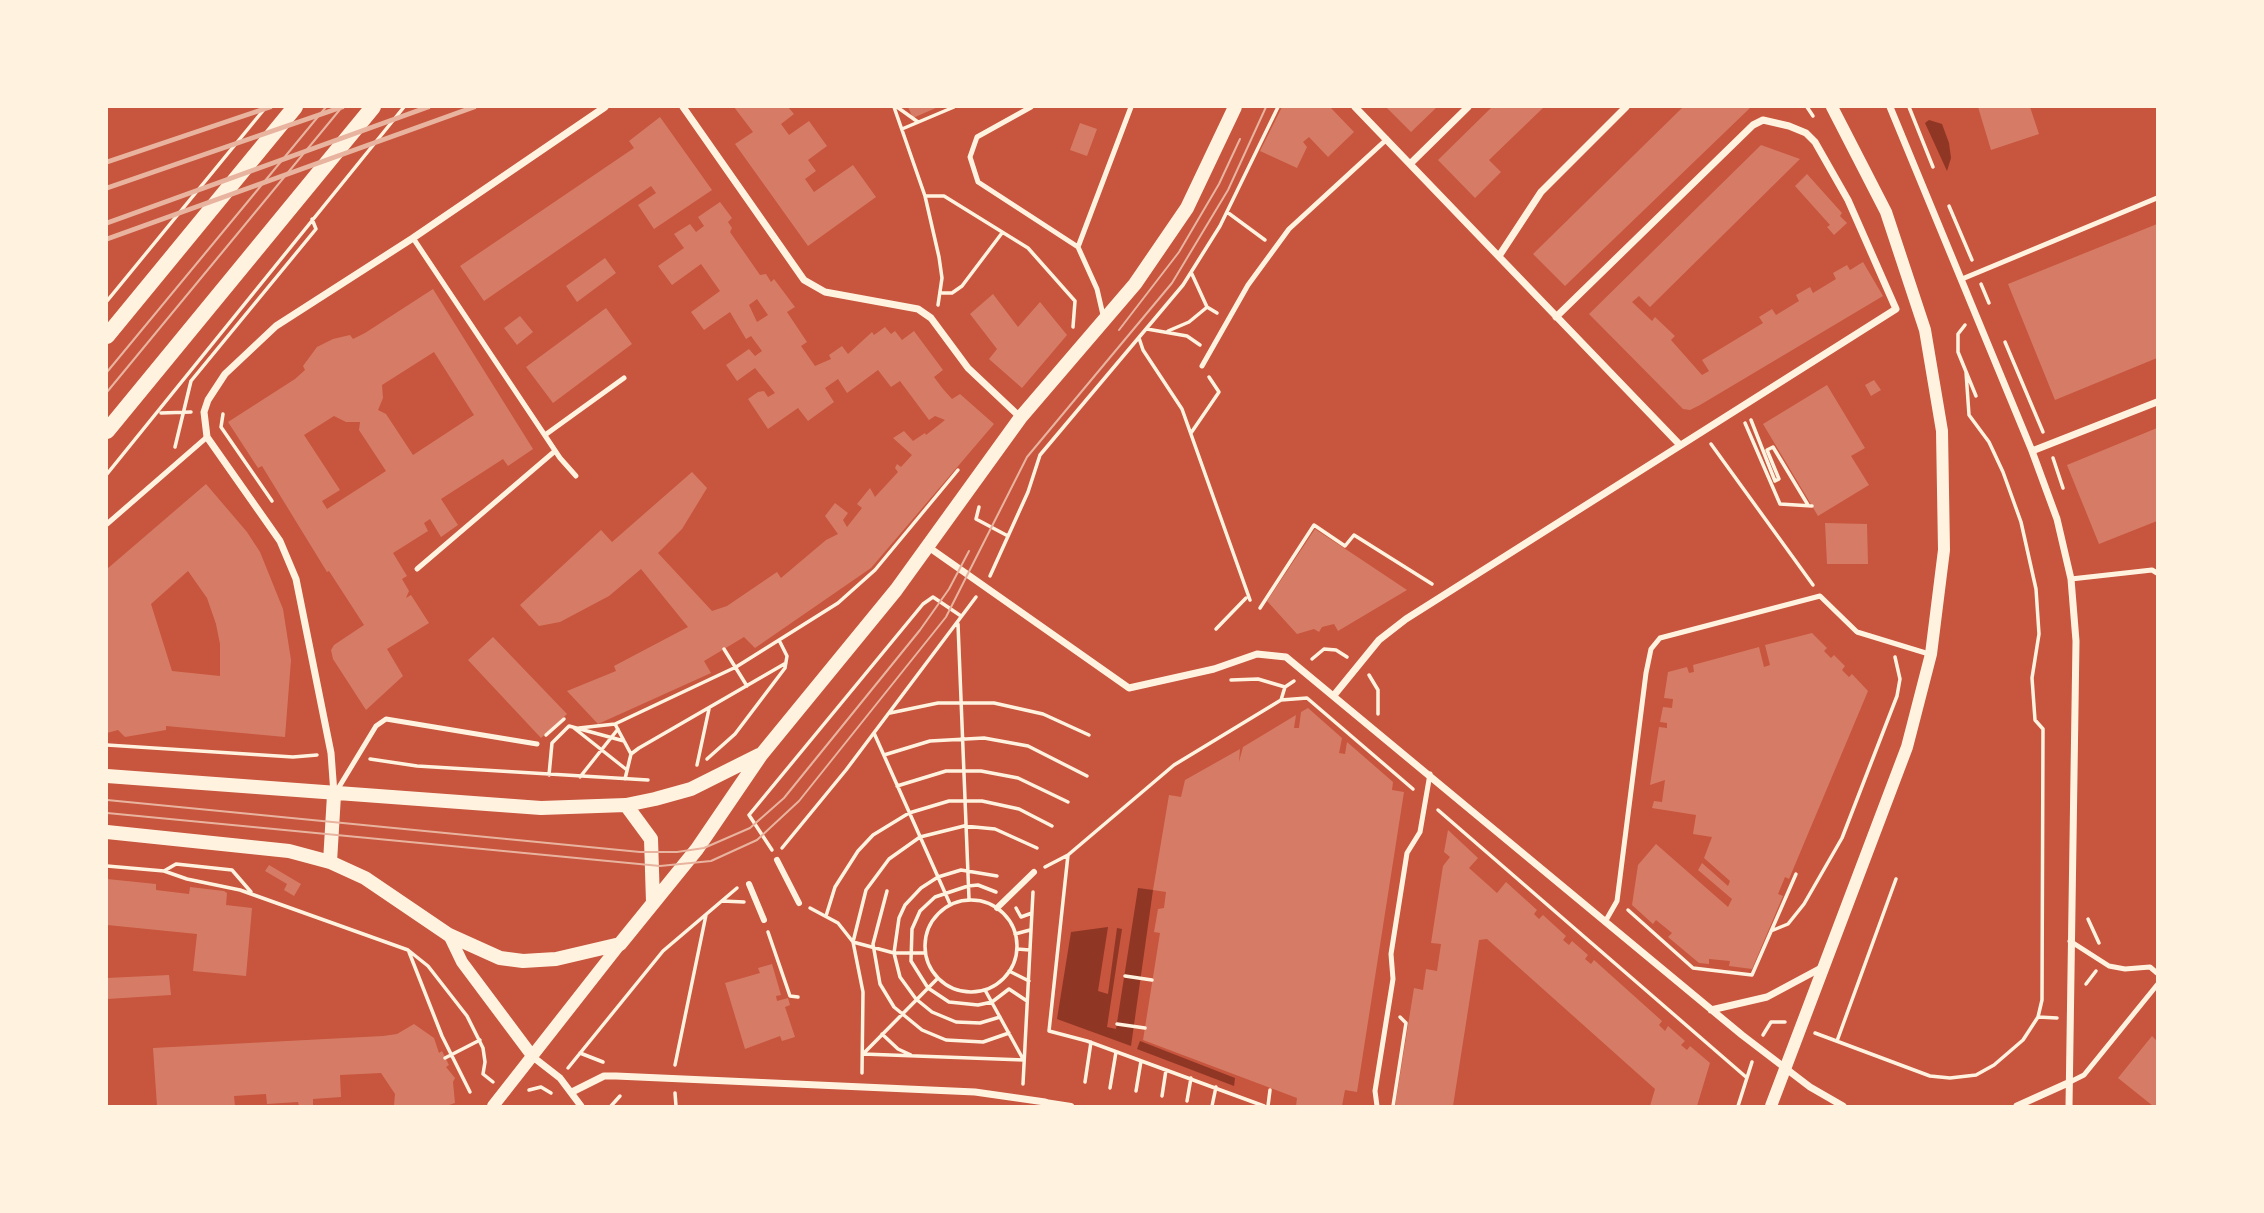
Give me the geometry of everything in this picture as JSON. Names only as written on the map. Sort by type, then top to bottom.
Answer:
[{"type":"main road","points":[[107,336],[295,107]]},
{"type":"main road","points":[[107,431],[373,107]]},
{"type":"main road","points":[[107,832],[289,851],[330,862],[365,878],[449,935],[479,951],[523,961],[556,959],[620,944],[697,849],[761,755],[895,590],[1021,417],[1135,284],[1186,208],[1235,107]]},
{"type":"main road","points":[[107,776],[334,795],[541,808],[626,805],[691,789],[761,755]]},
{"type":"main road","points":[[330,862],[334,795]]},
{"type":"main road","points":[[626,805],[651,839],[653,902]]},
{"type":"street","points":[[334,795],[331,753],[296,579],[281,541],[207,437],[204,412],[208,400],[213,388],[242,356],[276,326],[413,238],[605,107]]},
{"type":"street","points":[[682,107],[808,284],[825,292],[918,309],[931,318],[968,368],[1021,417]]},
{"type":"street","points":[[1355,107],[1680,445]]},
{"type":"street","points":[[1410,164],[1468,107]]},
{"type":"street","points":[[1499,257],[1541,192],[1626,107]]},
{"type":"street","points":[[1890,107],[2032,451],[2057,519],[2071,579],[2076,641],[2068,1106]]},
{"type":"street","points":[[1771,1106],[1907,747],[1931,654],[1941,588],[1946,521],[1942,431],[1933,368],[1898,240],[1873,183],[1835,112]]},
{"type":"street","points":[[1335,694],[1379,640],[1406,619],[1896,309],[1848,200],[1815,142],[1789,126],[1763,120],[1753,125],[1556,317]]},
{"type":"street","points":[[2032,451],[2157,402]]},
{"type":"street","points":[[927,546],[1129,688],[1214,669],[1257,654],[1286,657],[1335,694],[1711,1010],[1786,1069],[1843,1106]]},
{"type":"street","points":[[778,860],[799,903]]},
{"type":"street","points":[[997,908],[1034,872]]},
{"type":"street","points":[[749,884],[764,920]]},
{"type":"street","points":[[449,935],[461,962],[533,1057],[572,1092],[581,1106]]},
{"type":"street","points":[[494,1106],[582,989],[620,944]]},
{"type":"street","points":[[1711,1010],[1767,997],[1824,967]]},
{"type":"street","points":[[572,1092],[604,1076],[975,1092],[1071,1106]]},
{"type":"street","points":[[2017,1106],[2068,1083]]},
{"type":"lane","points":[[1031,107],[977,137],[970,157],[978,182],[1078,247],[1097,289],[1105,321]]},
{"type":"lane","points":[[1078,247],[1131,107]]},
{"type":"lane","points":[[1202,366],[1248,285],[1289,229],[1387,139]]},
{"type":"lane","points":[[1962,279],[2157,198]]},
{"type":"lane","points":[[413,238],[555,451],[576,476]]},
{"type":"lane","points":[[545,435],[624,378]]},
{"type":"lane","points":[[107,524],[207,437]]},
{"type":"lane","points":[[417,569],[555,451]]},
{"type":"lane","points":[[2071,579],[2152,570],[2157,573]]},
{"type":"lane","points":[[1605,922],[1617,901],[1651,649],[1661,638],[1820,596],[1857,632],[1931,654]]},
{"type":"lane","points":[[334,795],[376,726],[386,719],[537,744]]},
{"type":"lane","points":[[1377,1106],[1375,1091],[1393,978],[1391,954],[1407,853],[1420,832],[1430,774]]},
{"type":"lane","points":[[2070,942],[2109,966],[2125,969],[2150,967],[2157,973]]},
{"type":"lane","points":[[2068,1083],[2084,1075],[2157,985]]},
{"type":"path","points":[[107,300],[266,107]]},
{"type":"path","points":[[107,474],[404,107]]},
{"type":"path","points":[[895,107],[918,122]]},
{"type":"path","points":[[895,107],[925,196],[939,257],[941,293],[938,305]]},
{"type":"path","points":[[902,129],[954,107]]},
{"type":"path","points":[[744,809],[775,855],[790,841],[874,733],[984,585],[1043,452],[1147,329],[1191,272],[1227,212],[1278,107]]},
{"type":"path","points":[[1807,107],[1813,117]]},
{"type":"path","points":[[1909,107],[1934,169]]},
{"type":"path","points":[[925,196],[944,196],[1028,248],[1076,301]]},
{"type":"path","points":[[1948,204],[1977,272]]},
{"type":"path","points":[[1227,212],[1276,247]]},
{"type":"path","points":[[161,413],[182,413],[191,381],[316,229],[312,219]]},
{"type":"path","points":[[941,293],[952,293],[962,286],[1002,233]]},
{"type":"path","points":[[1166,332],[1189,321],[1207,307],[1191,272]]},
{"type":"path","points":[[1976,396],[1958,352],[1958,334],[1965,325],[1978,319]]},
{"type":"path","points":[[1147,329],[1188,336],[1210,352]]},
{"type":"path","points":[[1139,338],[1143,350],[1182,409],[1244,579],[1249,599],[1216,629]]},
{"type":"path","points":[[1191,433],[1219,392],[1202,366]]},
{"type":"path","points":[[1738,1106],[1746,1077],[1767,1025],[1774,1020],[1801,1027],[1930,1076],[1950,1078],[1976,1075],[2012,1052],[2038,1017],[2042,1000],[2043,729],[2035,720],[2032,678],[2039,634],[2036,589],[2021,522],[2003,472],[1989,442],[1969,415],[1966,372]]},
{"type":"path","points":[[223,414],[221,428],[274,504]]},
{"type":"path","points":[[1745,423],[1780,504],[1810,505],[1773,447],[1767,450],[1779,479],[1775,481],[1751,420]]},
{"type":"path","points":[[1710,443],[1820,596]]},
{"type":"path","points":[[575,728],[615,724],[736,667],[779,642],[861,584],[965,462]]},
{"type":"path","points":[[981,509],[976,519],[1008,536]]},
{"type":"path","points":[[1260,608],[1314,525],[1345,546],[1354,535],[1432,584]]},
{"type":"path","points":[[749,815],[923,604],[933,597],[962,617]]},
{"type":"path","points":[[958,622],[969,899]]},
{"type":"path","points":[[779,642],[787,662]]},
{"type":"path","points":[[1771,931],[1788,924],[1804,904],[1842,838],[1898,696],[1899,668],[1889,643]]},
{"type":"path","points":[[724,649],[747,686]]},
{"type":"path","points":[[631,754],[787,662]]},
{"type":"path","points":[[689,770],[734,734],[787,662]]},
{"type":"path","points":[[1369,676],[1378,690],[1379,731]]},
{"type":"path","points":[[1281,700],[1285,687]]},
{"type":"path","points":[[1023,1083],[1034,872],[1068,855],[1174,765],[1281,700],[1307,698],[1746,1077]]},
{"type":"path","points":[[888,714],[927,705],[961,702],[1027,710],[1089,735]]},
{"type":"path","points":[[699,773],[697,766],[709,709]]},
{"type":"path","points":[[537,744],[564,719]]},
{"type":"path","points":[[615,724],[631,754],[625,779]]},
{"type":"path","points":[[549,775],[552,743],[569,726],[624,741]]},
{"type":"path","points":[[554,728],[560,735]]},
{"type":"path","points":[[575,728],[627,770]]},
{"type":"path","points":[[580,776],[618,729]]},
{"type":"path","points":[[874,733],[950,904]]},
{"type":"path","points":[[884,755],[930,741],[962,737],[984,738],[1028,746],[1049,754],[1087,776]]},
{"type":"path","points":[[107,745],[293,757],[331,753]]},
{"type":"path","points":[[359,754],[371,760],[407,765],[549,775],[659,779]]},
{"type":"path","points":[[897,786],[929,775],[963,770],[1018,778],[1068,802]]},
{"type":"path","points":[[826,916],[835,887],[858,851],[873,835],[909,813],[936,804],[964,800],[1010,806],[1052,826]]},
{"type":"path","points":[[862,1078],[863,992],[853,942],[859,911],[876,873],[896,852],[920,837],[964,826],[995,829],[1037,848]]},
{"type":"path","points":[[1068,855],[1049,1031],[1091,1042],[1266,1106],[1270,1090]]},
{"type":"path","points":[[164,871],[176,864],[232,870],[253,894]]},
{"type":"path","points":[[107,866],[164,871],[253,894],[408,950],[441,981],[467,1016],[480,1040],[485,1062],[483,1074]]},
{"type":"path","points":[[997,876],[967,870],[938,877],[921,888],[905,905],[899,918],[894,953],[900,977],[916,999],[932,1012],[956,1022],[980,1023],[1000,1017]]},
{"type":"path","points":[[1617,901],[1693,968],[1752,975],[1796,874]]},
{"type":"path","points":[[1837,1041],[1896,879]]},
{"type":"path","points":[[568,1068],[655,959],[739,886]]},
{"type":"path","points":[[1027,1002],[1009,989],[992,1002],[961,1004],[928,988],[915,971],[909,953],[912,929],[920,911],[945,892],[968,886],[992,890],[1007,899],[1021,917],[1032,913]]},
{"type":"path","points":[[887,891],[873,934],[873,949],[880,984],[902,1014],[922,1030],[958,1043],[983,1042],[1009,1033]]},
{"type":"path","points":[[969,899],[997,908],[1007,917],[1015,933],[1017,949],[1009,971],[997,985],[985,990],[960,991],[938,978],[925,953],[929,924],[950,904],[969,899]]},
{"type":"path","points":[[722,901],[758,901]]},
{"type":"path","points":[[799,903],[838,923],[853,942],[894,953],[925,953]]},
{"type":"path","points":[[676,1106],[677,1041],[706,913]]},
{"type":"path","points":[[2087,918],[2093,934],[2106,950]]},
{"type":"path","points":[[764,920],[790,996],[798,997]]},
{"type":"path","points":[[1015,933],[1031,929]]},
{"type":"path","points":[[1017,949],[1030,950]]},
{"type":"path","points":[[408,950],[451,1055],[470,1092]]},
{"type":"path","points":[[1009,971],[1029,981]]},
{"type":"path","points":[[1125,976],[1152,980]]},
{"type":"path","points":[[863,1054],[938,978]]},
{"type":"path","points":[[985,990],[1024,1060]]},
{"type":"path","points":[[1389,1007],[1406,1023],[1393,1106]]},
{"type":"path","points":[[1117,1024],[1144,1028]]},
{"type":"path","points":[[882,1034],[898,1049],[916,1056]]},
{"type":"path","points":[[445,1058],[480,1040]]},
{"type":"path","points":[[1084,1082],[1091,1042]]},
{"type":"path","points":[[1110,1088],[1116,1052]]},
{"type":"path","points":[[863,1054],[1024,1060]]},
{"type":"path","points":[[1136,1091],[1142,1061]]},
{"type":"path","points":[[1162,1096],[1166,1070]]},
{"type":"path","points":[[1187,1101],[1191,1078]]},
{"type":"path","points":[[524,1093],[537,1087],[549,1091]]},
{"type":"path","points":[[1212,1106],[1216,1087]]},
{"type":"path","points":[[611,1106],[620,1096]]},
{"type":"shaded area","points":[[1929,120],[1942,124],[1949,143],[1951,158],[1947,171],[1925,123]]},
{"type":"shaded area","points":[[1138,888],[1153,890],[1131,1046],[1057,1019],[1071,932],[1108,927],[1098,991],[1108,994],[1117,928],[1122,929],[1107,1027],[1116,1029]]},
{"type":"shaded area","points":[[1140,1041],[1235,1078],[1234,1086],[1137,1049]]},
{"type":"building","points":[[734,107],[788,107],[794,114],[781,124],[789,135],[809,121],[827,146],[808,160],[816,171],[805,179],[814,192],[853,165],[876,197],[808,246],[735,144],[753,132]]},
{"type":"building","points":[[908,107],[938,107],[913,118]]},
{"type":"building","points":[[1282,107],[1330,107],[1354,132],[1328,157],[1309,137],[1303,142],[1307,147],[1297,168],[1260,151]]},
{"type":"building","points":[[1386,107],[1437,107],[1411,132]]},
{"type":"building","points":[[1492,107],[1544,107],[1489,160],[1501,172],[1475,198],[1438,160]]},
{"type":"building","points":[[1683,107],[1751,107],[1565,286],[1533,254]]},
{"type":"building","points":[[1978,107],[2030,107],[2039,134],[1991,150]]},
{"type":"building","points":[[660,117],[712,190],[654,229],[638,205],[656,193],[651,186],[484,301],[460,266],[634,148],[629,141]]},
{"type":"building","points":[[1080,123],[1097,129],[1087,156],[1070,150]]},
{"type":"building","points":[[1761,145],[1800,159],[1650,307],[1639,296],[1632,302],[1652,321],[1655,317],[1675,336],[1671,340],[1702,375],[1709,371],[1702,360],[1763,323],[1759,317],[1772,309],[1776,315],[1799,301],[1796,295],[1810,287],[1813,293],[1836,279],[1833,273],[1847,265],[1850,270],[1863,262],[1883,296],[1700,405],[1690,410],[1683,409],[1589,314]]},
{"type":"building","points":[[1807,174],[1842,213],[1840,216],[1847,223],[1834,235],[1827,227],[1830,225],[1795,186]]},
{"type":"building","points":[[720,202],[732,218],[728,222],[732,228],[730,232],[760,275],[766,274],[771,282],[774,279],[795,307],[787,312],[807,342],[801,346],[815,366],[831,359],[829,355],[842,346],[848,354],[872,332],[874,335],[885,327],[891,334],[895,331],[902,340],[914,331],[943,370],[934,377],[943,389],[952,399],[960,394],[994,424],[871,568],[755,648],[744,637],[704,661],[711,673],[598,724],[567,691],[616,671],[614,666],[688,627],[641,569],[609,596],[560,622],[539,626],[520,605],[601,530],[612,542],[692,472],[707,488],[682,529],[658,553],[712,611],[727,606],[777,572],[781,578],[826,540],[838,534],[825,516],[835,503],[848,513],[843,520],[847,527],[862,508],[857,504],[870,488],[875,497],[898,472],[895,468],[897,464],[901,467],[912,455],[893,438],[904,431],[913,441],[925,433],[926,435],[945,420],[935,416],[929,420],[900,381],[891,387],[878,370],[847,393],[838,379],[825,388],[834,402],[808,421],[798,408],[768,429],[748,399],[758,392],[764,391],[768,397],[775,393],[755,368],[737,381],[726,365],[749,349],[755,356],[762,351],[751,336],[746,339],[730,312],[704,330],[691,312],[720,291],[701,264],[672,285],[658,266],[684,248],[674,234],[690,224],[696,232],[704,226],[698,217]],"holes":[[[757,299],[768,315],[757,322],[749,305]]]},
{"type":"building","points":[[2157,224],[2157,358],[2055,400],[2008,284]]},
{"type":"building","points":[[605,258],[616,273],[577,302],[566,286]]},
{"type":"building","points":[[433,289],[533,449],[508,466],[503,459],[441,499],[458,525],[441,537],[430,519],[424,523],[428,531],[393,553],[407,576],[402,579],[409,591],[406,598],[411,595],[429,623],[387,649],[403,676],[366,710],[333,659],[331,650],[334,645],[364,625],[329,571],[327,572],[262,466],[258,468],[228,422],[295,379],[305,370],[303,366],[317,347],[333,339],[350,335],[353,339]],"holes":[[[434,352],[474,415],[413,455],[386,414],[378,410],[383,398],[382,385]],[[334,416],[346,422],[360,422],[359,430],[386,471],[327,509],[322,501],[340,490],[304,435]]]},
{"type":"building","points":[[993,294],[1018,327],[1040,302],[1067,335],[1022,388],[989,359],[997,349],[970,314]]},
{"type":"building","points":[[606,308],[632,344],[553,403],[526,367]]},
{"type":"building","points":[[520,316],[533,332],[517,345],[504,328]]},
{"type":"building","points":[[1874,380],[1881,390],[1871,396],[1865,385]]},
{"type":"building","points":[[1827,385],[1865,448],[1851,456],[1869,485],[1818,516],[1763,424]]},
{"type":"building","points":[[2157,428],[2157,521],[2099,544],[2067,465]]},
{"type":"building","points":[[206,484],[247,532],[260,552],[283,609],[291,660],[285,737],[166,726],[166,730],[125,737],[118,730],[107,733],[107,569]],"holes":[[[188,571],[207,598],[220,644],[220,676],[172,671],[151,604]]]},
{"type":"building","points":[[1825,523],[1867,524],[1868,564],[1827,564]]},
{"type":"building","points":[[1315,529],[1407,590],[1338,631],[1334,624],[1322,627],[1319,632],[1314,629],[1297,634],[1267,601]]},
{"type":"building","points":[[1812,633],[1827,648],[1824,651],[1831,658],[1834,655],[1845,666],[1842,670],[1849,677],[1852,674],[1868,691],[1789,879],[1785,877],[1778,894],[1783,896],[1752,969],[1729,966],[1730,961],[1709,959],[1709,964],[1699,963],[1668,937],[1672,933],[1656,920],[1653,924],[1632,905],[1638,865],[1656,844],[1728,907],[1732,899],[1698,870],[1702,863],[1728,886],[1730,881],[1704,858],[1712,837],[1693,834],[1696,815],[1652,808],[1654,801],[1662,802],[1665,780],[1650,785],[1659,727],[1667,728],[1667,723],[1660,722],[1663,707],[1672,708],[1673,699],[1664,698],[1668,672],[1687,667],[1689,673],[1694,672],[1693,665],[1759,647],[1764,667],[1770,665],[1765,645]]},
{"type":"building","points":[[493,637],[567,714],[541,738],[468,660]]},
{"type":"building","points":[[1308,708],[1342,738],[1339,753],[1345,754],[1347,742],[1393,782],[1392,790],[1404,792],[1357,1092],[1345,1090],[1342,1106],[1296,1106],[1297,1098],[1143,1040],[1160,933],[1154,932],[1158,909],[1164,908],[1166,892],[1153,890],[1169,795],[1181,797],[1185,780],[1240,749],[1239,762],[1243,747],[1296,715],[1294,728],[1299,728],[1301,712]]},
{"type":"building","points":[[1448,830],[1478,858],[1469,868],[1497,893],[1506,882],[1537,910],[1534,914],[1539,919],[1543,915],[1566,936],[1563,940],[1569,945],[1572,941],[1588,955],[1585,959],[1591,964],[1594,960],[1662,1021],[1659,1025],[1665,1031],[1668,1026],[1685,1041],[1681,1045],[1687,1050],[1690,1046],[1710,1063],[1697,1106],[1650,1106],[1655,1089],[1487,939],[1479,940],[1453,1106],[1395,1106],[1414,988],[1423,990],[1426,969],[1437,971],[1441,944],[1431,943],[1443,866],[1450,857],[1444,852]]},
{"type":"building","points":[[269,865],[301,884],[294,896],[284,890],[287,884],[265,871]]},
{"type":"building","points":[[107,879],[156,884],[156,890],[189,894],[190,887],[224,891],[227,893],[226,905],[252,908],[246,976],[193,971],[197,934],[107,925]]},
{"type":"building","points":[[772,964],[781,995],[776,996],[777,1001],[788,998],[790,1005],[785,1007],[795,1037],[782,1041],[780,1036],[745,1049],[725,983],[760,973],[758,968]]},
{"type":"building","points":[[169,975],[171,995],[107,999],[107,978]]},
{"type":"building","points":[[414,1024],[434,1038],[439,1053],[442,1051],[449,1065],[446,1067],[455,1078],[455,1103],[446,1106],[394,1106],[395,1094],[381,1073],[340,1075],[341,1097],[313,1099],[313,1106],[299,1106],[298,1102],[267,1104],[266,1094],[234,1096],[235,1106],[157,1106],[153,1048],[383,1036],[397,1034]]},
{"type":"building","points":[[2152,1036],[2157,1041],[2157,1106],[2153,1106],[2118,1078]]},
{"type":"tram line","points":[[107,372],[326,107]]},
{"type":"tram line","points":[[107,392],[342,107]]},
{"type":"tram line","points":[[107,813],[660,866],[711,861],[757,840],[799,801],[946,617],[1027,457],[1172,283],[1228,190],[1266,107]]},
{"type":"tram line","points":[[1119,330],[1179,252],[1219,184],[1240,139]]},
{"type":"tram line","points":[[107,800],[640,852],[677,852],[704,848],[750,828],[784,798],[920,630],[949,589],[969,551]]},
{"type":"railway","points":[[107,162],[270,107]]},
{"type":"railway","points":[[107,188],[342,107]]},
{"type":"railway","points":[[107,223],[428,107]]},
{"type":"railway","points":[[107,239],[474,107]]}]
